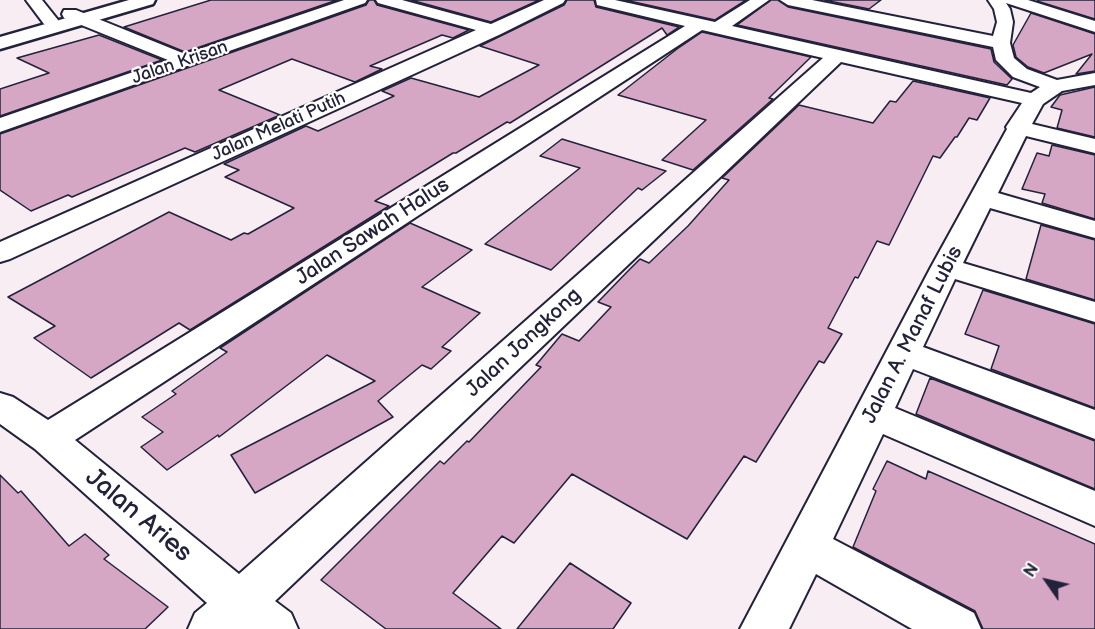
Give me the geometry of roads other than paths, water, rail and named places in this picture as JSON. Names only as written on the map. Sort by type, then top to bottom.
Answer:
[{"type":"main road","points":[[0,42],[121,0]]},
{"type":"main road","points":[[0,34],[50,20],[75,17],[147,0]]},
{"type":"street","points":[[34,0],[50,20]]},
{"type":"street","name":"Jalan Krisan","points":[[0,125],[359,0]]},
{"type":"street","points":[[384,0],[495,30]]},
{"type":"street","name":"Jalan Melati Putih","points":[[0,253],[558,0]]},
{"type":"street","name":"Jalan Sawah Halus","points":[[48,440],[710,24],[761,0]]},
{"type":"street","points":[[788,0],[1001,43]]},
{"type":"street","points":[[996,0],[1002,9],[1005,22],[1001,43],[1005,60],[1010,67],[1045,93]]},
{"type":"street","points":[[1012,0],[1095,27]]},
{"type":"street","points":[[603,2],[710,24],[836,56],[1045,93],[1095,80]]},
{"type":"street","points":[[75,17],[186,61]]},
{"type":"street","name":"Jalan Jongkong","points":[[242,620],[836,56]]},
{"type":"street","name":"Jalan A. Manaf Lubis","points":[[765,629],[1017,127],[1045,93]]},
{"type":"street","points":[[1017,127],[1095,146]]},
{"type":"street","points":[[982,197],[1095,230]]},
{"type":"street","points":[[946,267],[1095,312]]},
{"type":"street","points":[[903,352],[1095,425]]},
{"type":"street","name":"Jalan Aries","points":[[0,406],[48,440],[242,620]]},
{"type":"street","points":[[873,414],[1095,508]]},
{"type":"street","points":[[808,547],[957,629]]}]
